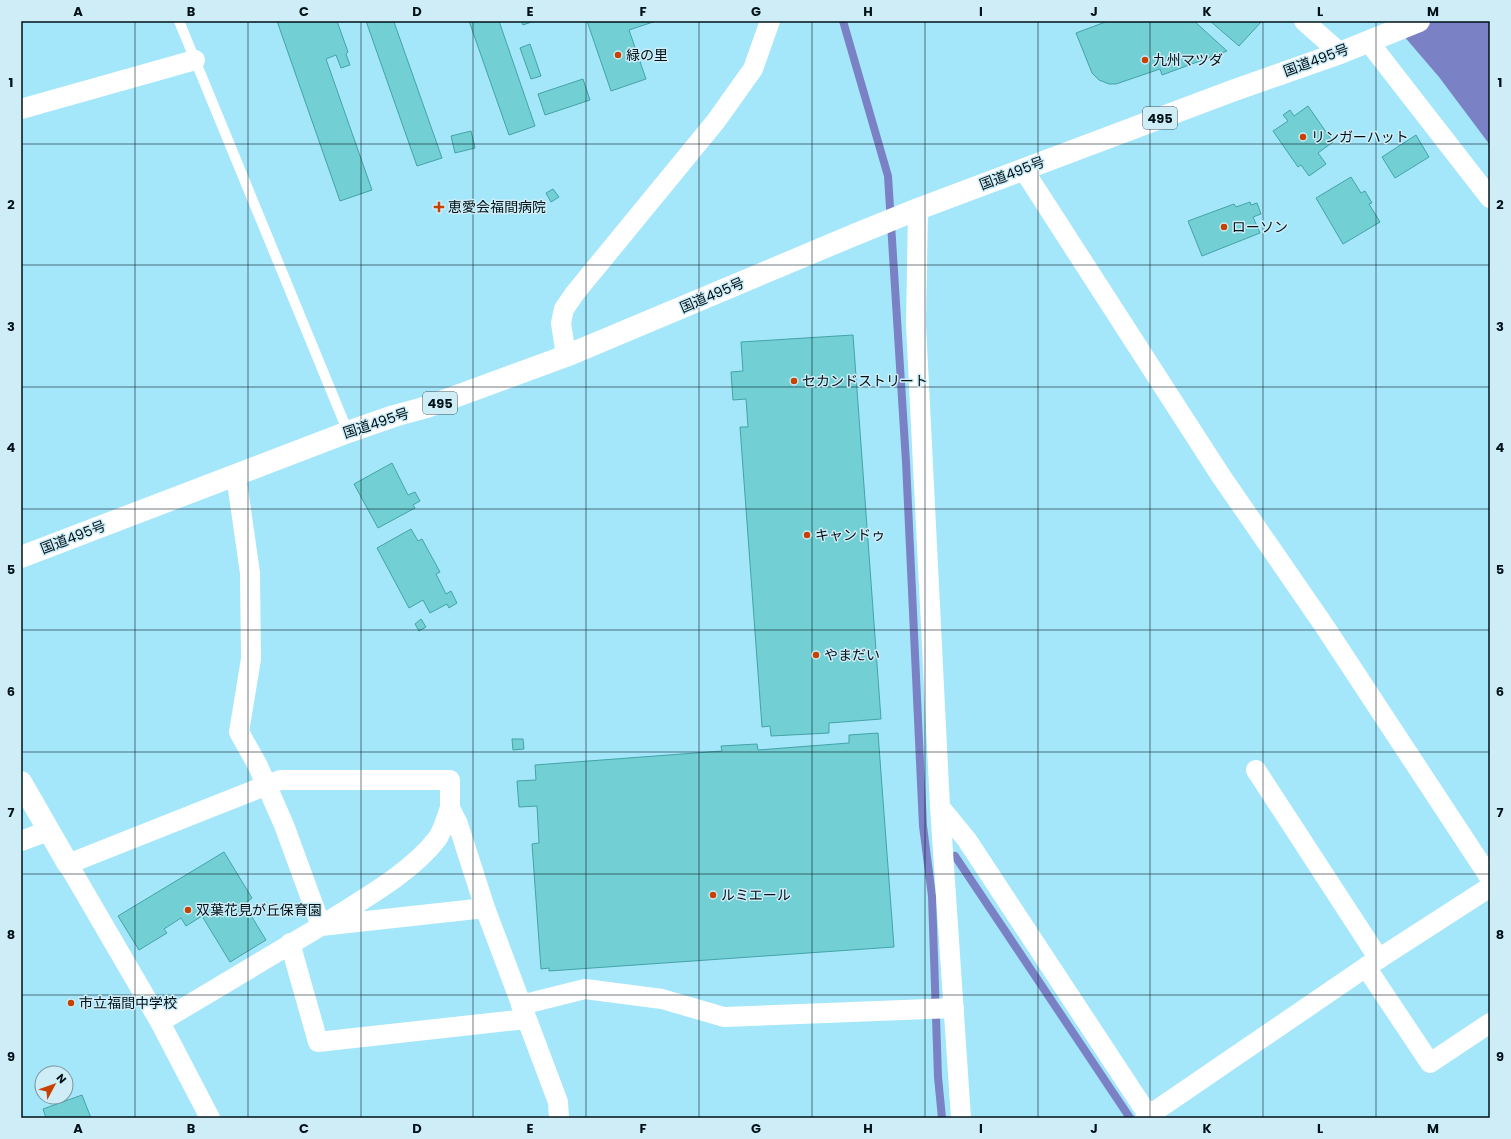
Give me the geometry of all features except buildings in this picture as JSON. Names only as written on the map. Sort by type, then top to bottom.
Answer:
[{"type":"main road","name":"国道495号","points":[[21,557],[348,432],[394,416],[427,407],[566,356],[854,235],[1023,169],[1232,91],[1340,53],[1410,24]]},
{"type":"main road","points":[[21,782],[68,864]]},
{"type":"street","points":[[566,356],[561,323],[564,309],[574,293],[716,121],[753,69],[770,21]]},
{"type":"street","points":[[1304,21],[1340,53]]},
{"type":"street","points":[[1368,41],[1490,198]]},
{"type":"street","points":[[21,109],[194,60]]},
{"type":"street","points":[[1023,169],[1221,476],[1322,624],[1490,878]]},
{"type":"street","points":[[918,210],[916,325],[940,807],[961,1118]]},
{"type":"street","points":[[236,475],[250,580],[251,659],[239,732],[258,766],[284,825],[321,926]]},
{"type":"street","points":[[1256,770],[1373,963],[1430,1063],[1490,1024]]},
{"type":"street","points":[[160,1022],[290,943],[321,926],[377,890],[417,861],[438,838],[450,808],[450,780],[280,780],[68,864],[160,1022],[210,1118]]},
{"type":"street","points":[[940,807],[967,840],[1148,1117],[1373,963],[1490,887]]},
{"type":"street","points":[[450,808],[458,824],[485,908],[558,1102],[559,1118]]},
{"type":"street","points":[[21,841],[48,831]]},
{"type":"street","points":[[321,926],[485,908]]},
{"type":"street","points":[[290,943],[318,1042],[524,1012],[586,989],[662,999],[724,1017],[954,1008]]},
{"type":"lane","points":[[179,21],[348,432]]},
{"type":"water","points":[[1391,21],[1490,21],[1490,145],[1439,77]]},
{"type":"waterway","points":[[843,21],[888,176],[906,462],[923,826],[932,896],[938,1077],[942,1118]]},
{"type":"waterway","points":[[955,856],[1130,1118]]},
{"type":"place","name":"緑の里","points":[[618,55]]},
{"type":"place","name":"九州マツダ","points":[[1145,60]]},
{"type":"place","name":"リンガーハット","points":[[1303,137]]},
{"type":"place","name":"恵愛会福間病院","points":[[439,207]]},
{"type":"place","name":"ローソン","points":[[1224,227]]},
{"type":"place","name":"セカンドストリート","points":[[794,381]]},
{"type":"place","name":"キャンドゥ","points":[[807,535]]},
{"type":"place","name":"やまだい","points":[[816,655]]},
{"type":"place","name":"ルミエール","points":[[713,895]]},
{"type":"place","name":"双葉花見が丘保育園","points":[[188,910]]},
{"type":"place","name":"市立福間中学校","points":[[71,1003]]}]
